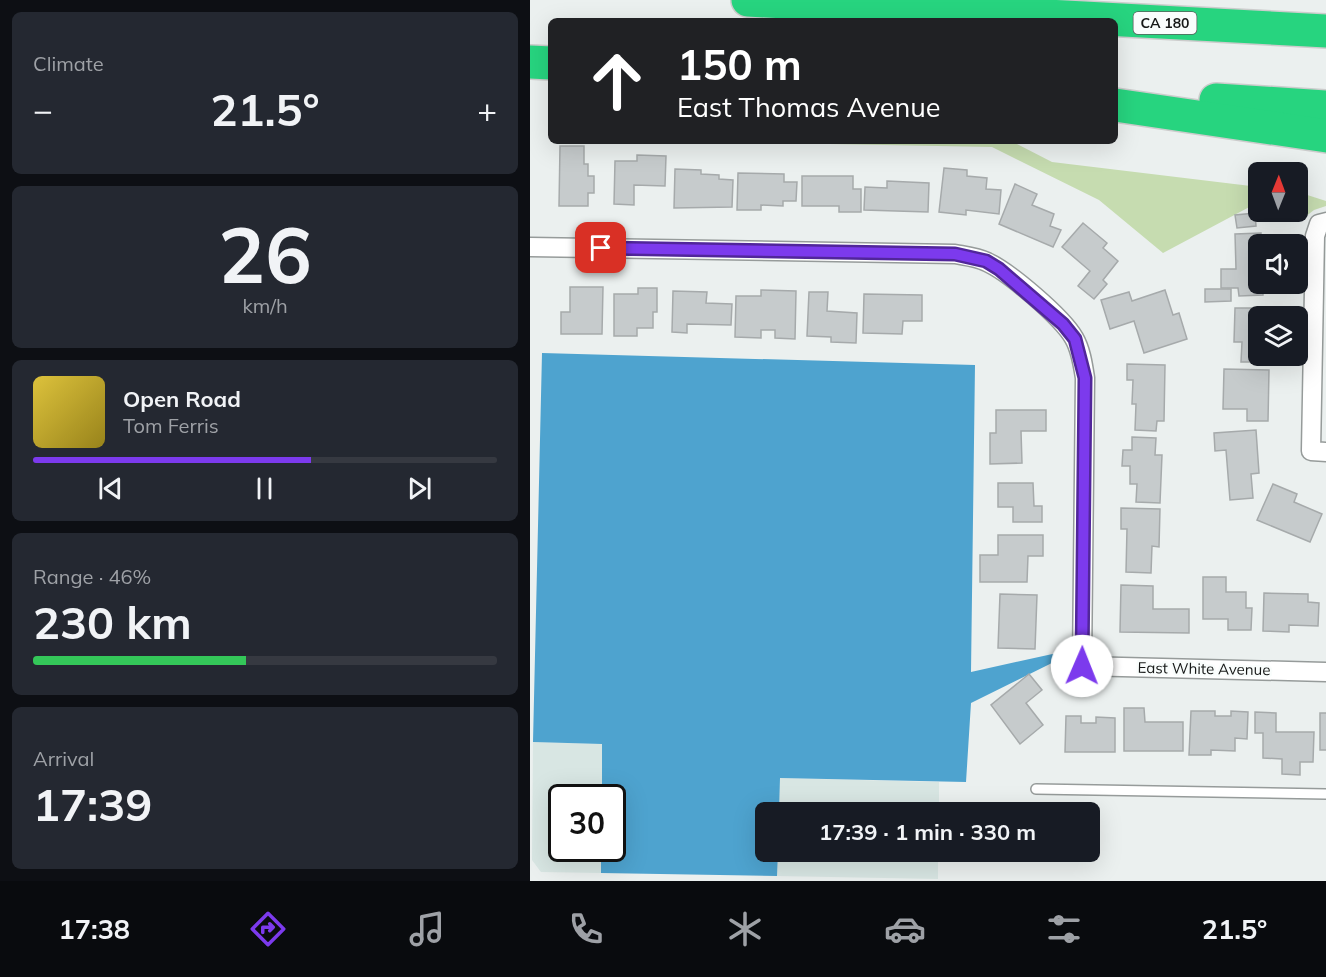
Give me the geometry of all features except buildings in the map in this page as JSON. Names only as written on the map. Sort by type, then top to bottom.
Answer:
[{"type":"highway","name":"CA 180","points":[[748,0],[1080,18]]},
{"type":"highway","points":[[1004,14],[1326,15]]},
{"type":"highway","name":"CA 180","points":[[1118,20],[1326,31]]},
{"type":"highway","points":[[530,62],[548,63]]},
{"type":"highway","points":[[1118,94],[1326,107]]},
{"type":"highway","points":[[1118,105],[1326,136]]},
{"type":"street","points":[[1319,451],[1314,250],[1323,223]]},
{"type":"street","name":"East White Avenue","points":[[530,247],[955,254],[986,261],[1032,296],[1063,324],[1075,339],[1085,378],[1082,666],[1326,672]]},
{"type":"lane","points":[[1036,789],[1326,794]]},
{"type":"shaded area","points":[[533,742],[602,744],[602,784],[548,784],[548,862],[601,862],[601,873],[541,872],[532,860]]},
{"type":"shaded area","points":[[780,778],[939,782],[939,802],[779,802]]},
{"type":"shaded area","points":[[778,862],[938,862],[938,879],[777,876]]},
{"type":"green space","points":[[830,144],[1017,144],[1052,162],[1248,186],[1248,208],[1163,253],[1099,200],[992,147]]},
{"type":"green space","points":[[1308,195],[1326,201],[1326,206],[1308,215]]},
{"type":"water","points":[[542,353],[975,365],[971,672],[1057,653],[1056,661],[971,703],[966,782],[780,778],[779,802],[755,802],[755,862],[778,862],[777,876],[601,873],[601,862],[626,862],[626,784],[602,784],[602,744],[533,742]]},
{"type":"route","points":[[601,248],[955,254],[986,261],[1032,296],[1063,324],[1075,339],[1085,378],[1082,666]]}]
